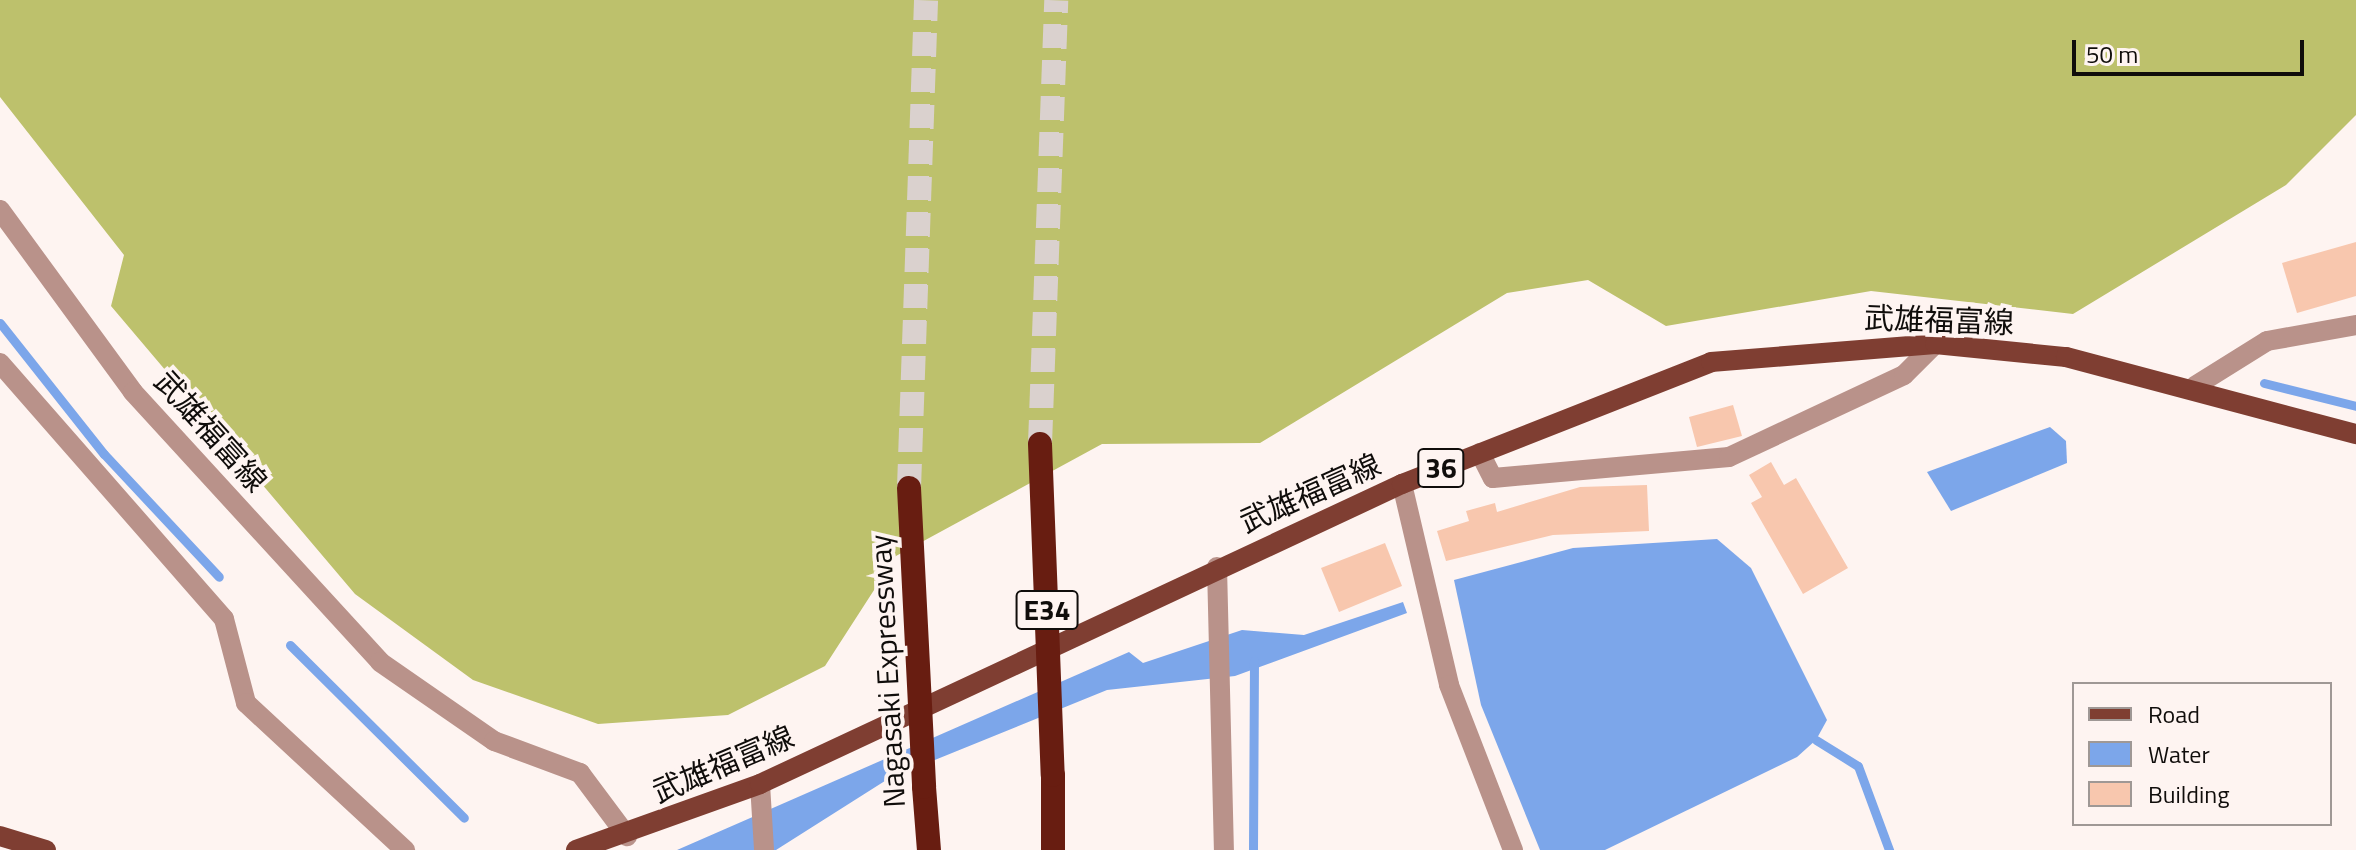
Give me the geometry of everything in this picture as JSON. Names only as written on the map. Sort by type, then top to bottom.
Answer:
[{"type":"highway","name":"E34","points":[[1040,444],[1053,775],[1053,850]]},
{"type":"highway","name":"Nagasaki Expressway","points":[[909,488],[929,850]]},
{"type":"main road","name":"武雄福富線","points":[[576,850],[761,794],[1217,567],[1402,484],[1711,362],[1935,344],[2066,357],[2195,386],[2356,434]]},
{"type":"main road","points":[[0,836],[46,850]]},
{"type":"street","name":"武雄福富線","points":[[0,210],[133,392],[380,662],[494,741],[580,773],[627,836]]},
{"type":"street","points":[[2195,386],[2267,341],[2356,325]]},
{"type":"street","points":[[1480,453],[1493,478],[1729,457],[1904,375],[1935,344]]},
{"type":"street","points":[[0,363],[224,619],[246,703],[405,850]]},
{"type":"street","points":[[1402,484],[1449,685],[1513,850]]},
{"type":"street","points":[[1217,567],[1224,850]]},
{"type":"street","points":[[761,794],[764,850]]},
{"type":"green space","points":[[0,0],[2356,0],[2356,115],[2286,185],[2073,314],[1871,291],[1666,326],[1588,280],[1507,293],[1260,443],[1102,444],[896,556],[825,666],[728,715],[598,724],[473,680],[355,594],[111,306],[124,255],[0,97]]},
{"type":"water","points":[[2050,427],[2066,441],[2067,463],[1951,511],[1927,472]]},
{"type":"water","points":[[1717,539],[1751,568],[1827,720],[1816,740],[1797,757],[1605,850],[1540,850],[1481,705],[1454,580],[1573,548]]},
{"type":"water","points":[[1403,602],[1407,613],[1235,676],[1107,690],[888,779],[776,850],[677,850],[1129,652],[1143,663],[1242,630],[1304,635]]},
{"type":"building","points":[[2356,242],[2356,296],[2297,313],[2282,263]]},
{"type":"building","points":[[1733,405],[1742,436],[1697,447],[1689,417]]},
{"type":"building","points":[[1771,462],[1784,485],[1796,478],[1848,568],[1803,594],[1751,503],[1762,497],[1749,475]]},
{"type":"building","points":[[1647,485],[1649,531],[1553,535],[1446,561],[1437,531],[1469,521],[1466,511],[1495,503],[1497,512],[1580,487]]},
{"type":"building","points":[[1385,543],[1402,586],[1339,612],[1321,568]]},
{"type":"waterway","points":[[0,323],[104,454],[219,577]]},
{"type":"waterway","points":[[2264,383],[2356,406]]},
{"type":"waterway","points":[[290,645],[464,818]]},
{"type":"waterway","points":[[1253,850],[1254,661]]},
{"type":"waterway","points":[[1816,740],[1858,766],[1889,850]]},
{"type":"tunnel","points":[[909,488],[926,0]]},
{"type":"tunnel","points":[[1040,444],[1056,0]]}]
